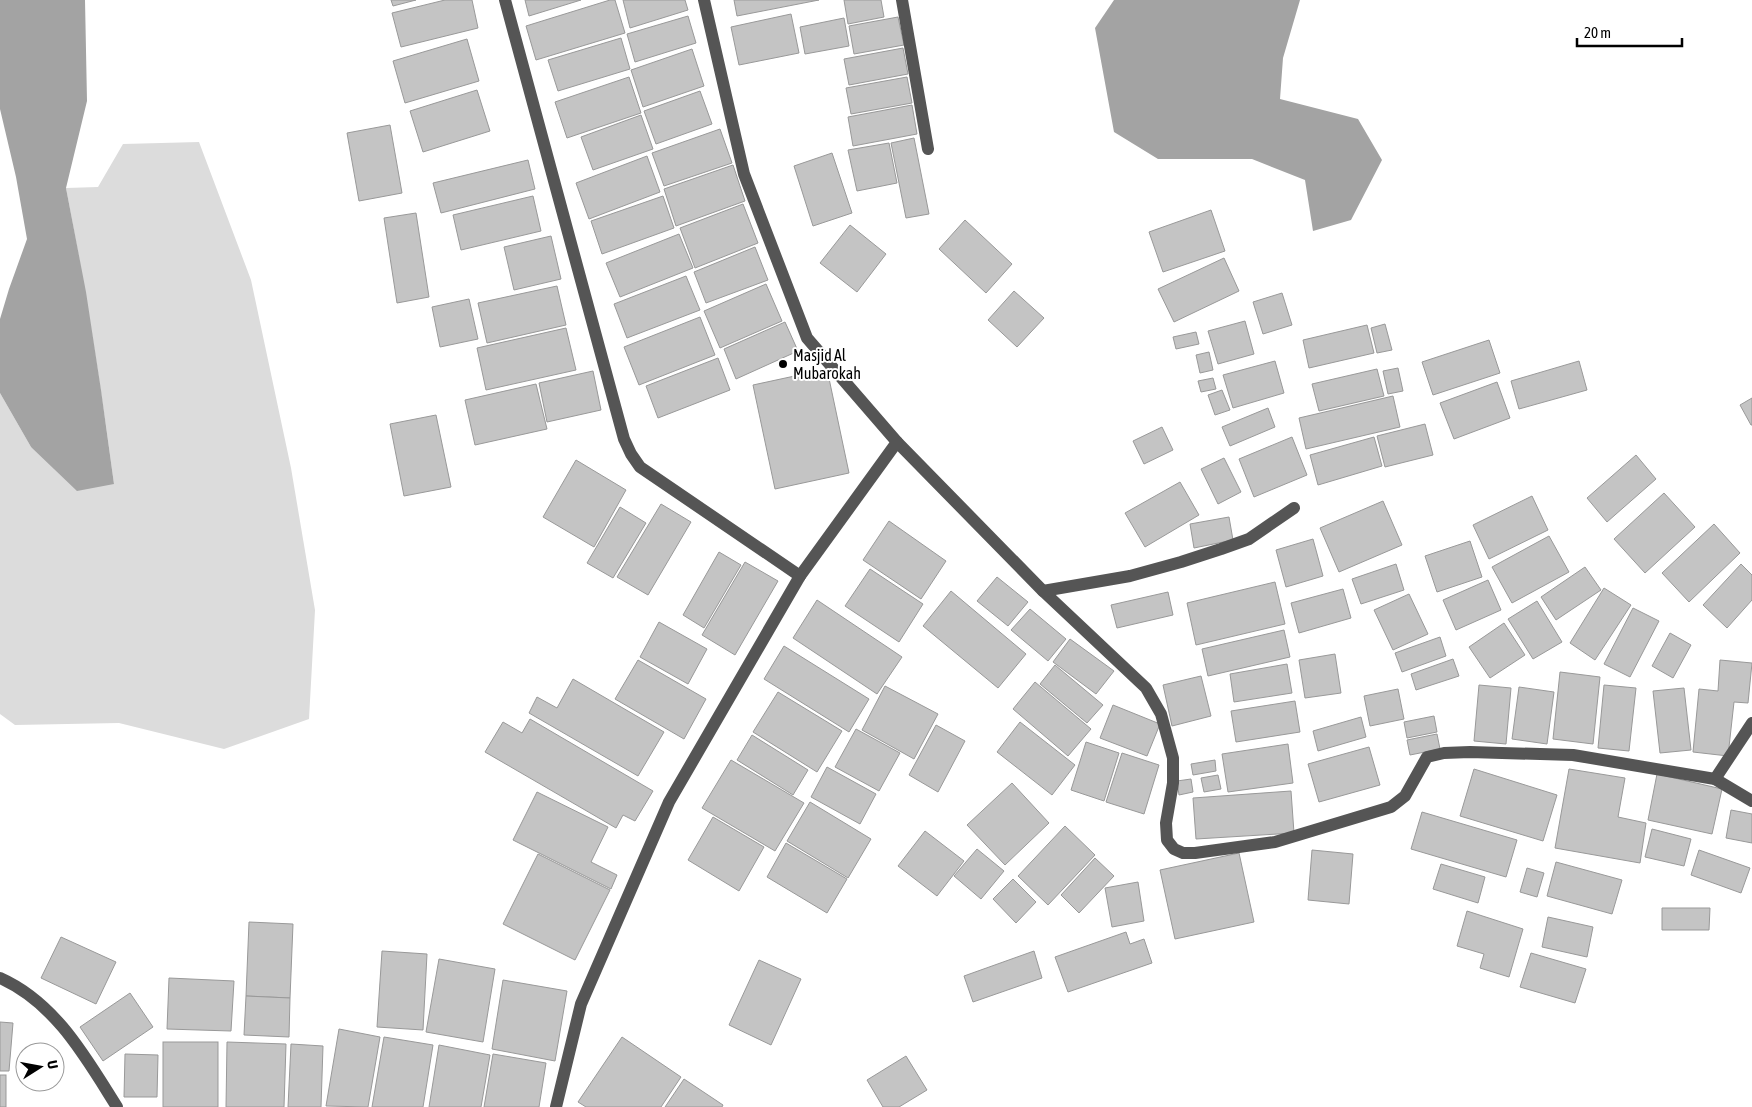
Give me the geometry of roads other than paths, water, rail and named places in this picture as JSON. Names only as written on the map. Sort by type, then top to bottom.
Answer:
[{"type":"street","points":[[505,0],[624,439],[631,454],[640,467],[800,576]]},
{"type":"street","points":[[704,0],[744,174],[807,338],[897,442],[1043,591],[1146,688],[1161,714],[1173,758],[1173,783],[1166,823],[1167,840],[1174,849],[1183,853],[1195,853],[1275,842],[1391,808],[1405,796],[1427,757],[1444,753],[1573,755],[1714,778],[1752,801]]},
{"type":"street","points":[[902,0],[928,149]]},
{"type":"street","points":[[556,1107],[581,1004],[669,802],[800,576],[897,442]]},
{"type":"street","points":[[1043,591],[1130,576],[1221,549],[1249,539],[1294,508]]},
{"type":"street","points":[[1714,778],[1752,722]]},
{"type":"street","points":[[0,978],[9,982],[49,1011],[79,1048],[117,1107]]},
{"type":"place","name":"Masjid Al Mubarokah","points":[[783,364]]}]
